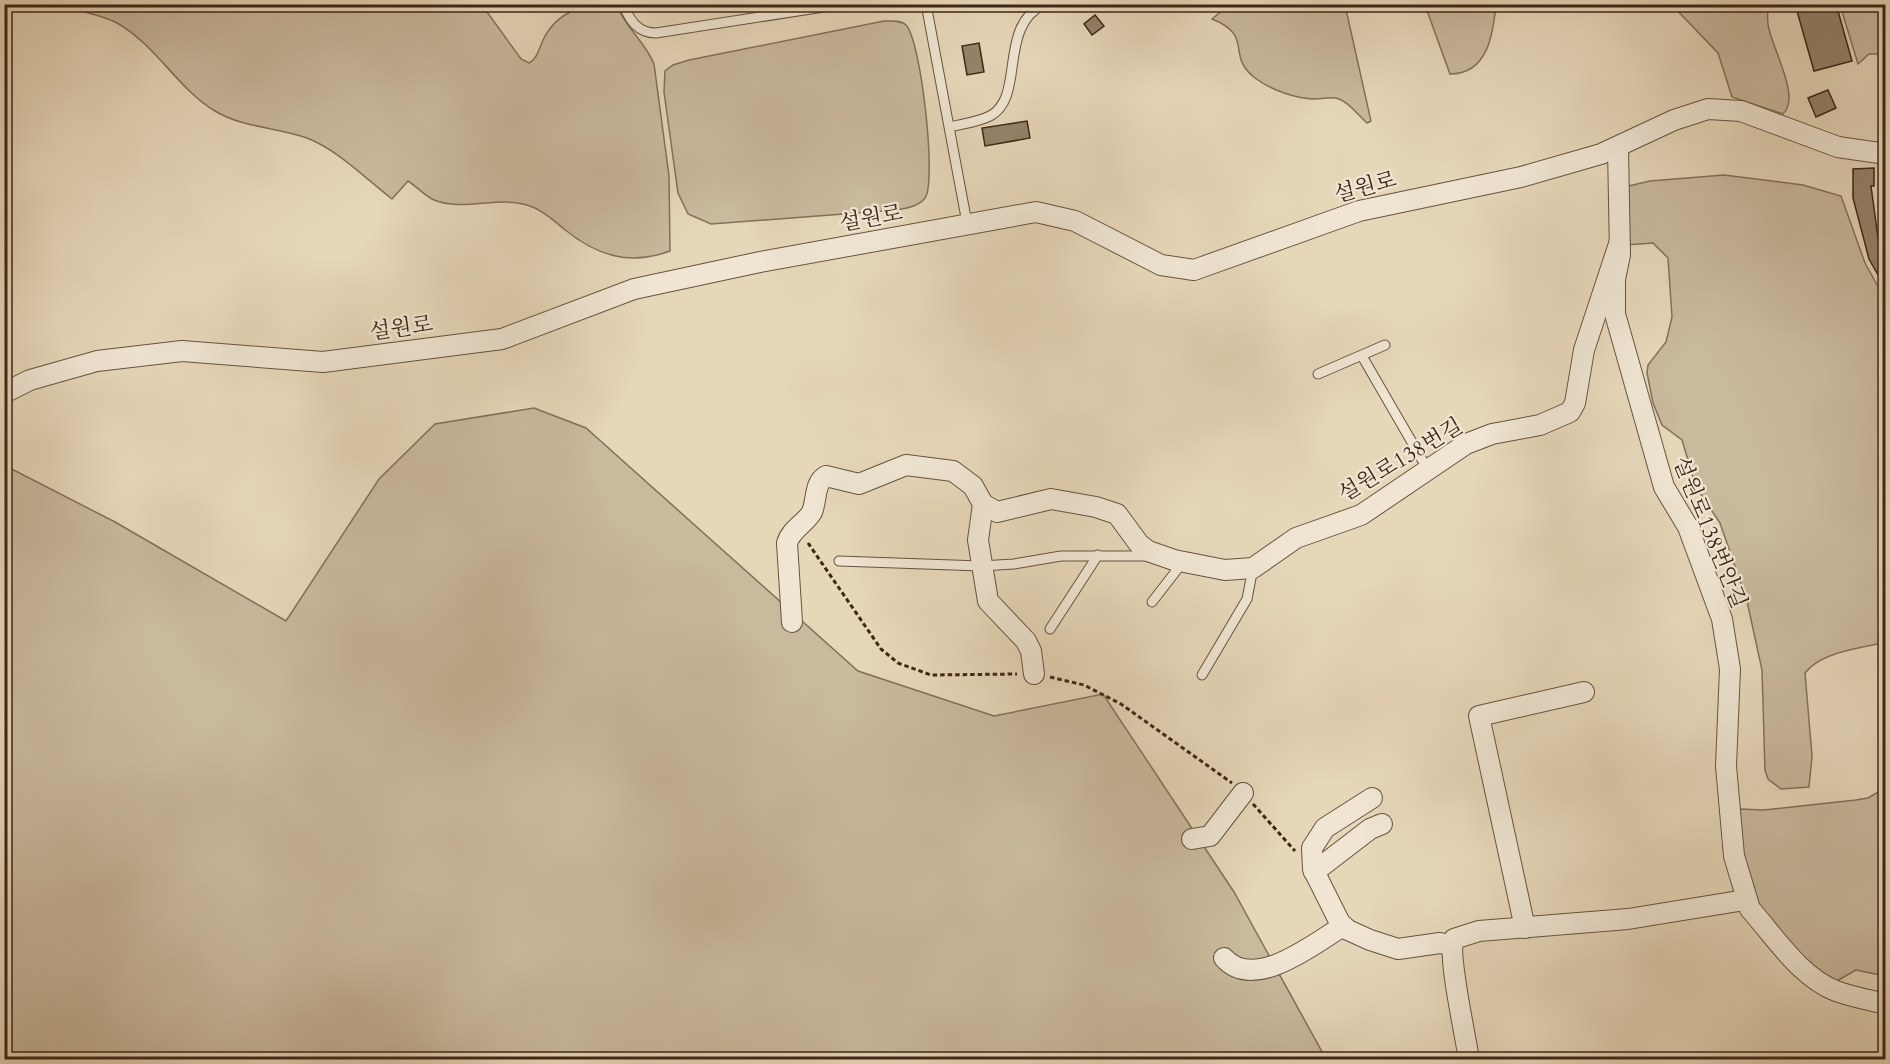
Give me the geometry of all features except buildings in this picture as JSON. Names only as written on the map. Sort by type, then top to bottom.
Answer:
[{"type":"street","name":"설원로","points":[[4,393],[30,380],[96,361],[182,351],[323,362],[502,339],[634,289],[760,262],[1036,212],[1058,215],[1092,228],[1161,265],[1194,270],[1359,211],[1521,177],[1618,148],[1693,113],[1727,108],[1838,147],[1886,154]]},
{"type":"street","name":"설원로138번안길","points":[[1618,148],[1619,244],[1615,314],[1664,488],[1688,527],[1722,619],[1731,669],[1726,766],[1734,856],[1745,900],[1750,909],[1795,961],[1816,980],[1835,990],[1886,1004]]},
{"type":"street","name":"설원로138번길","points":[[1253,568],[1296,538],[1361,514],[1466,444],[1492,434],[1540,424],[1570,411],[1575,403],[1584,350],[1619,244]]},
{"type":"street","points":[[792,622],[787,543],[812,512],[823,478],[832,477],[852,483],[865,483],[906,465],[953,471],[973,486],[983,504],[997,512],[1051,500],[1108,510],[1117,514],[1139,544],[1163,556],[1225,570],[1253,568]]},
{"type":"street","points":[[983,504],[978,540],[988,601],[995,611],[1026,641],[1031,651],[1034,674]]},
{"type":"street","points":[[1525,928],[1479,716],[1584,692]]},
{"type":"street","points":[[1192,839],[1210,836],[1243,794]]},
{"type":"street","points":[[1372,798],[1325,828],[1318,836],[1311,857],[1314,872],[1343,926],[1370,940],[1398,949],[1440,943],[1451,945]]},
{"type":"street","points":[[1314,872],[1370,829],[1382,824]]},
{"type":"street","points":[[1469,1059],[1451,945],[1454,939],[1469,934],[1628,919],[1745,900]]},
{"type":"street","points":[[1224,958],[1235,969],[1244,971],[1278,964],[1343,926]]},
{"type":"lane","points":[[623,4],[636,26],[646,33],[843,4]]},
{"type":"lane","points":[[926,4],[967,223]]},
{"type":"lane","points":[[950,127],[989,117],[997,111],[1006,92],[1018,34],[1032,13],[1044,4]]},
{"type":"lane","points":[[1318,374],[1385,345]]},
{"type":"lane","points":[[1362,356],[1428,470]]},
{"type":"lane","points":[[1050,629],[1098,555]]},
{"type":"lane","points":[[839,561],[981,566],[1014,564],[1061,556],[1163,556]]},
{"type":"lane","points":[[1152,602],[1183,562]]},
{"type":"lane","points":[[1202,675],[1247,600],[1253,568]]},
{"type":"path","points":[[797,528],[837,582],[881,649],[898,663],[931,675],[1034,674],[1084,685],[1121,704],[1243,794],[1314,872]]},
{"type":"shaded area","points":[[61,5],[482,5],[521,59],[529,63],[536,56],[549,30],[565,15],[584,7],[617,5],[654,64],[669,176],[670,251],[641,258],[614,256],[589,246],[544,213],[530,206],[507,202],[445,203],[434,200],[408,181],[392,199],[341,157],[318,143],[296,134],[237,121],[215,111],[190,91],[131,32],[111,20]]},
{"type":"shaded area","points":[[1229,5],[1345,5],[1371,121],[1367,123],[1350,106],[1339,99],[1308,99],[1292,96],[1255,78],[1246,70],[1233,32],[1212,19]]},
{"type":"shaded area","points":[[1425,5],[1496,5],[1490,40],[1480,60],[1473,67],[1463,72],[1450,74]]},
{"type":"shaded area","points":[[1672,5],[1768,5],[1770,33],[1789,96],[1788,106],[1783,114],[1732,97],[1718,53]]},
{"type":"shaded area","points":[[1840,5],[1885,5],[1885,54],[1869,54],[1858,64]]},
{"type":"shaded area","points":[[884,21],[906,25],[912,36],[917,56],[926,111],[929,166],[928,187],[922,201],[912,207],[896,210],[711,224],[688,214],[678,193],[664,92],[665,71],[673,65],[689,60]]},
{"type":"shaded area","points":[[1724,175],[1803,185],[1841,196],[1865,263],[1885,299],[1885,642],[1831,655],[1805,673],[1812,756],[1809,787],[1781,789],[1768,779],[1765,770],[1762,670],[1747,601],[1720,523],[1696,487],[1682,440],[1662,425],[1653,403],[1647,373],[1648,365],[1666,342],[1672,317],[1668,258],[1653,243],[1626,245],[1624,187],[1650,181]]},
{"type":"shaded area","points":[[534,408],[586,428],[858,671],[994,716],[1103,694],[1234,892],[1326,1059],[5,1059],[4,465],[115,522],[286,621],[379,479],[435,424]]},
{"type":"shaded area","points":[[1885,788],[1885,976],[1856,970],[1835,982],[1803,959],[1757,903],[1744,864],[1738,812],[1740,809],[1763,810],[1856,800],[1868,798]]}]
